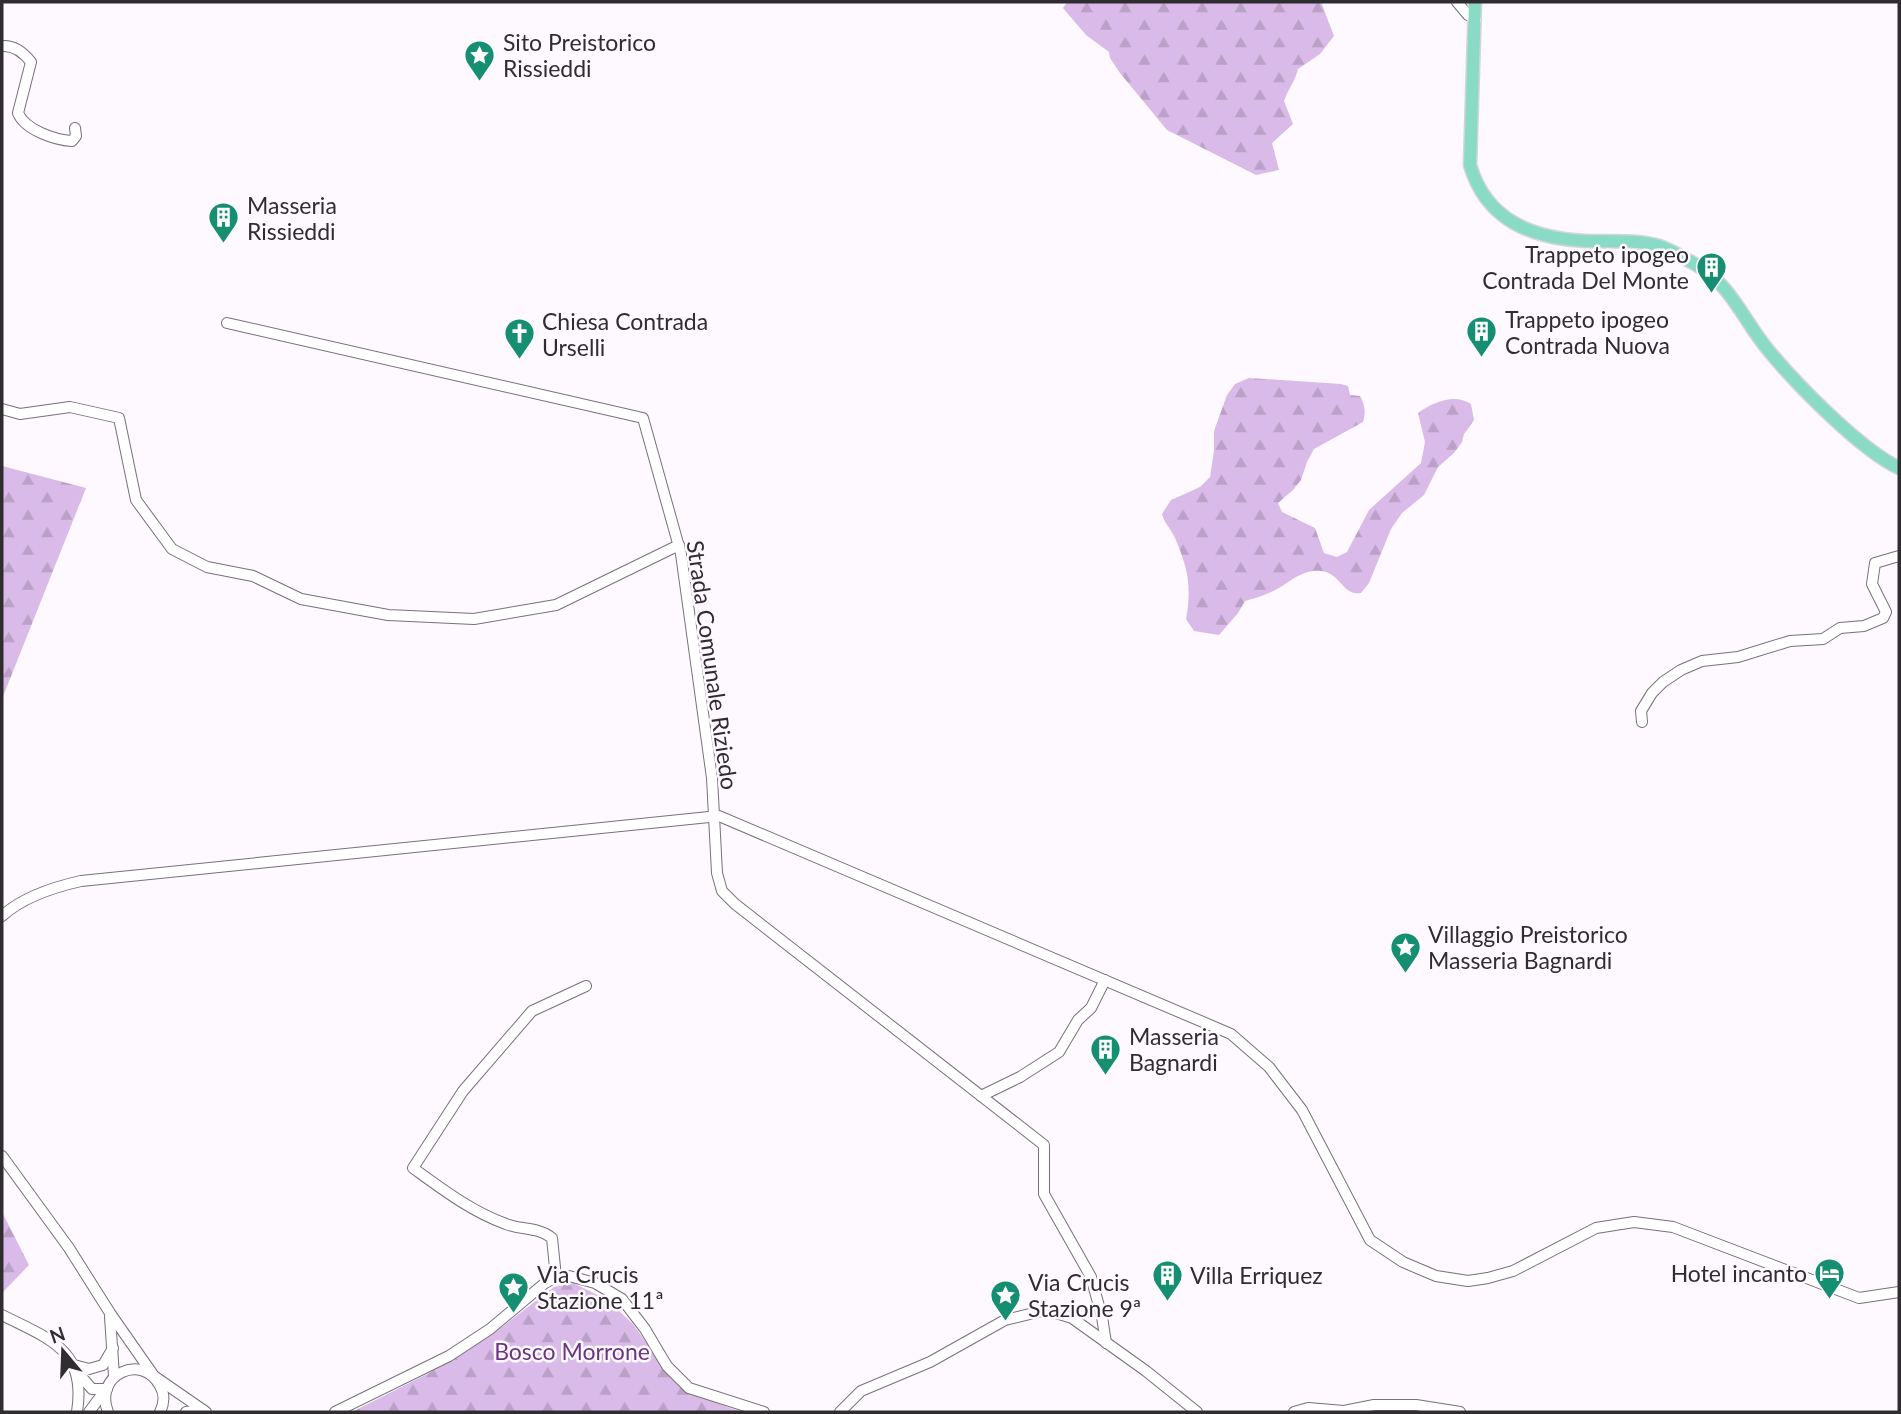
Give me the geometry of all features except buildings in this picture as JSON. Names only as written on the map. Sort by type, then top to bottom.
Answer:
[{"type":"main road","points":[[1475,2],[1470,165],[1483,197],[1497,212],[1527,230],[1557,238],[1658,246],[1697,265],[1720,282],[1733,296],[1768,349],[1790,374],[1841,424],[1888,463],[1899,468]]},
{"type":"street","points":[[1457,2],[1476,20]]},
{"type":"street","points":[[2,46],[24,53],[31,62],[18,113],[21,121],[64,141],[72,141],[76,136],[75,128]]},
{"type":"street","name":"Strada Comunale Riziedo","points":[[227,323],[643,418],[678,544],[712,778],[717,873],[722,891],[735,904],[1044,1145],[1044,1194],[1091,1277],[1106,1343]]},
{"type":"street","points":[[2,409],[20,414],[70,407],[119,418],[136,499],[172,549],[207,567],[253,576],[301,599],[388,615],[474,619],[556,605],[678,544]]},
{"type":"street","points":[[1642,722],[1641,711],[1651,693],[1681,670],[1702,661],[1738,657],[1790,641],[1823,639],[1840,628],[1864,626],[1883,618],[1885,612],[1872,584],[1875,563],[1899,556]]},
{"type":"street","points":[[2,916],[9,909],[56,887],[81,881],[719,816],[1231,1034],[1269,1067],[1302,1110],[1370,1240],[1403,1262],[1436,1276],[1468,1281],[1488,1278],[1513,1270],[1596,1228],[1634,1222],[1673,1227],[1859,1298],[1899,1292]]},
{"type":"street","points":[[981,1096],[1020,1077],[1059,1052],[1079,1020],[1091,1008],[1105,980]]},
{"type":"street","points":[[556,1277],[552,1238],[545,1232],[507,1224],[450,1196],[413,1168],[463,1091],[532,1011],[586,986]]},
{"type":"street","points":[[2,1156],[69,1248],[163,1390],[163,1407],[160,1412]]},
{"type":"street","points":[[335,1412],[449,1356],[490,1329],[545,1283],[556,1277],[569,1276],[595,1283],[622,1299],[640,1320],[667,1366],[689,1388],[764,1412]]},
{"type":"street","points":[[840,1412],[861,1391],[930,1362],[1004,1320],[1046,1310],[1072,1318],[1197,1412]]},
{"type":"street","points":[[110,1313],[114,1376]]},
{"type":"street","points":[[2,1315],[38,1332],[53,1343],[92,1389],[107,1388]]},
{"type":"street","points":[[76,1369],[103,1365],[114,1347]]},
{"type":"street","points":[[76,1369],[80,1392],[77,1412]]},
{"type":"street","points":[[89,1412],[114,1376],[121,1371],[138,1370],[147,1371],[204,1411]]},
{"type":"street","points":[[107,1388],[105,1397],[108,1412]]},
{"type":"street","points":[[1294,1412],[1308,1408],[1344,1411],[1374,1405],[1416,1405],[1460,1412]]},
{"type":"street","points":[[186,1412],[204,1411]]},
{"type":"green space","points":[[1067,2],[1321,2],[1334,36],[1320,54],[1298,69],[1284,101],[1293,124],[1272,143],[1279,170],[1256,175],[1167,130],[1120,73],[1109,52],[1086,35],[1063,8]]},
{"type":"green space","points":[[1249,378],[1341,384],[1348,386],[1350,395],[1360,396],[1362,399],[1365,412],[1363,422],[1314,449],[1301,480],[1278,503],[1282,512],[1315,528],[1324,553],[1337,557],[1347,552],[1369,510],[1421,463],[1425,442],[1418,413],[1437,402],[1458,399],[1471,404],[1474,420],[1454,453],[1438,467],[1424,495],[1402,513],[1391,529],[1369,583],[1361,593],[1345,588],[1328,573],[1307,572],[1271,592],[1245,601],[1219,635],[1194,631],[1186,619],[1189,587],[1186,568],[1175,538],[1162,514],[1171,500],[1200,487],[1210,477],[1214,431],[1227,395],[1235,384]]},
{"type":"green space","points":[[2,466],[86,488],[2,699]]},
{"type":"green space","points":[[2,1212],[29,1265],[2,1293]]},
{"type":"green space","name":"Bosco Morrone","points":[[573,1283],[606,1299],[632,1323],[685,1391],[741,1412],[352,1412],[429,1373],[490,1336],[554,1287]]},
{"type":"place","name":"Sito Preistorico Rissieddi","points":[[480,82]]},
{"type":"place","name":"Masseria Rissieddi","points":[[224,245]]},
{"type":"place","name":"Trappeto ipogeo Contrada Del Monte","points":[[1712,294]]},
{"type":"place","name":"Trappeto ipogeo Contrada Nuova","points":[[1482,359]]},
{"type":"place","name":"Chiesa Contrada Urselli","points":[[519,361]]},
{"type":"place","name":"Villaggio Preistorico Masseria Bagnardi","points":[[1405,974]]},
{"type":"place","name":"Masseria Bagnardi","points":[[1106,1076]]},
{"type":"place","name":"Hotel incanto","points":[[1830,1300]]},
{"type":"place","name":"Villa Erriquez","points":[[1167,1302]]},
{"type":"place","name":"Via Crucis Stazione 11ª","points":[[514,1314]]},
{"type":"place","name":"Via Crucis Stazione 9ª","points":[[1005,1322]]}]
